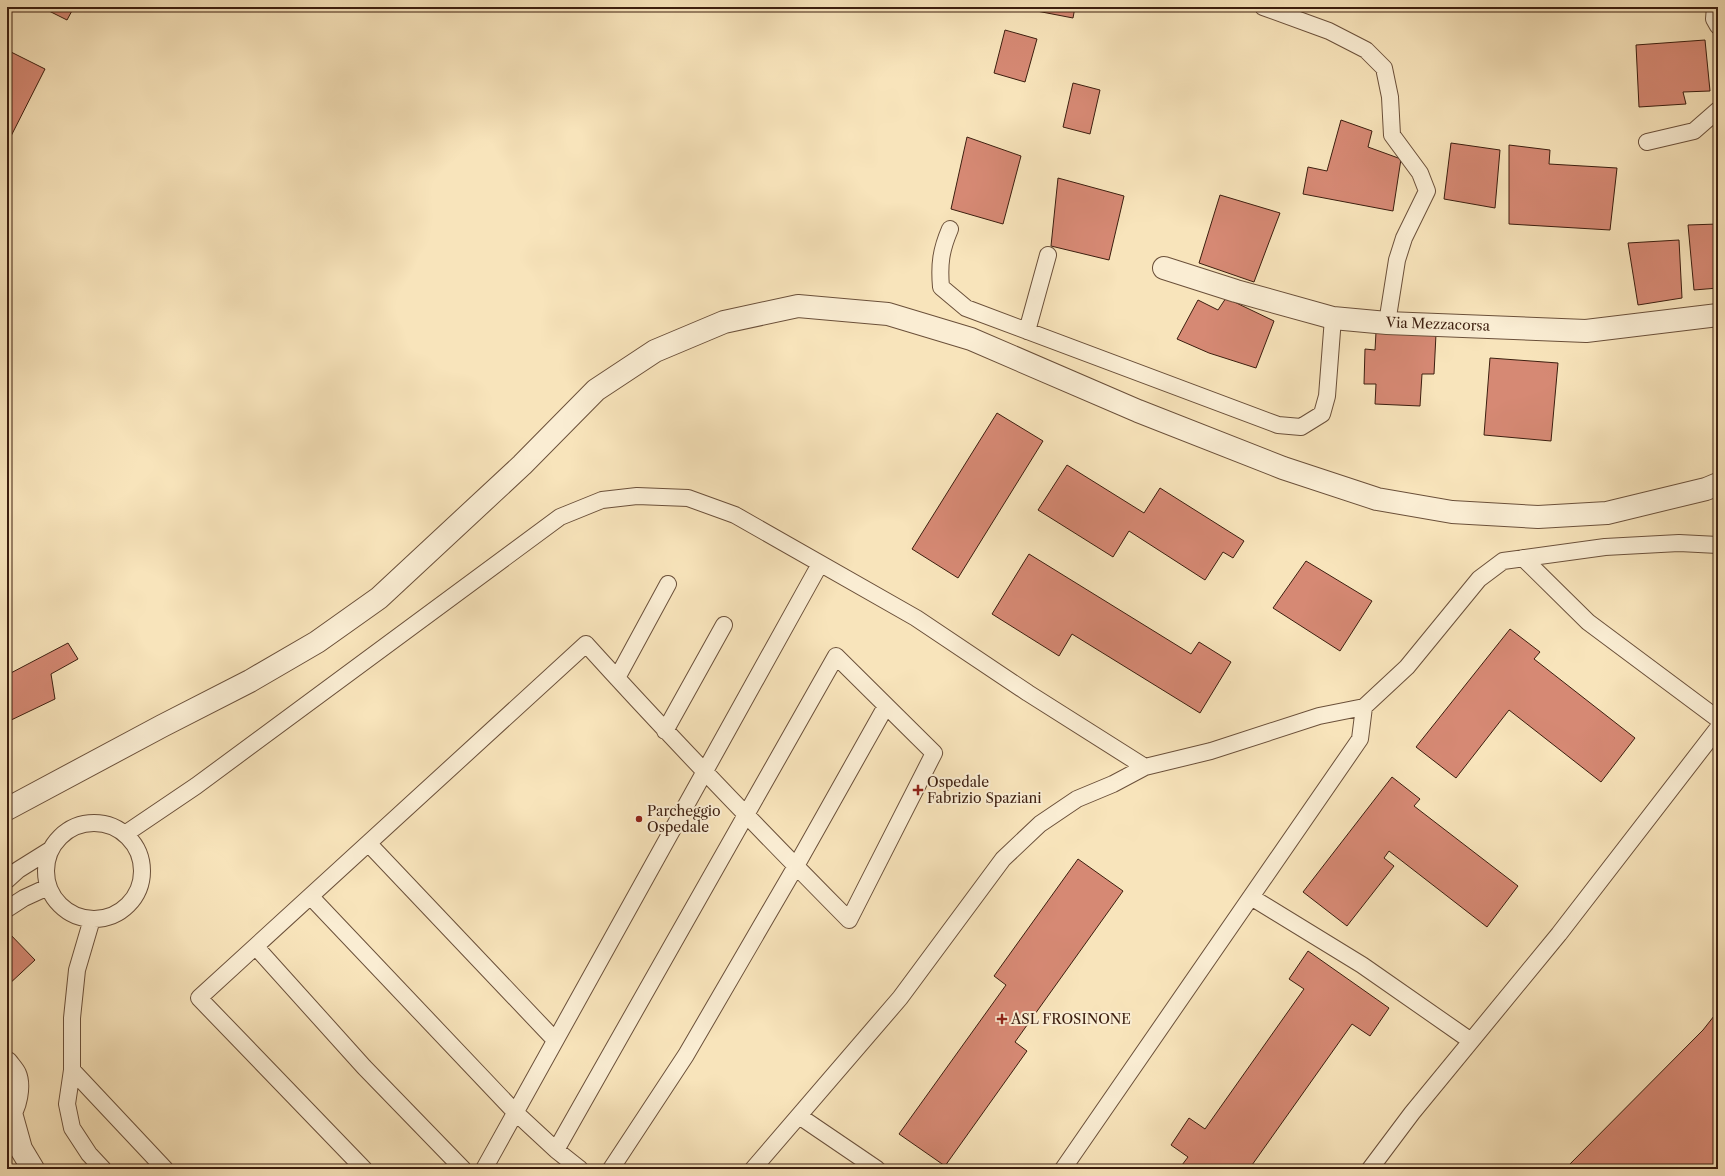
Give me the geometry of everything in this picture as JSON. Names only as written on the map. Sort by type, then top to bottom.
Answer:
[{"type":"street","name":"Via Mezzacorsa","points":[[1164,268],[1236,291],[1333,318],[1387,323],[1586,331],[1708,318],[1718,315]]},
{"type":"street","points":[[7,809],[250,681],[317,642],[379,598],[522,465],[596,390],[656,351],[724,322],[798,306],[888,314],[971,339],[1146,414],[1283,468],[1377,499],[1452,512],[1538,517],[1607,513],[1706,489],[1718,484]]},
{"type":"street","points":[[7,1063],[15,1074],[16,1096],[9,1115],[21,1149],[33,1169]]},
{"type":"lane","points":[[1263,7],[1329,31],[1366,50],[1384,68],[1390,97],[1392,135],[1420,173],[1427,191],[1404,238],[1397,260],[1387,323]]},
{"type":"lane","points":[[1715,7],[1714,19],[1718,26]]},
{"type":"lane","points":[[1647,142],[1694,131],[1718,110]]},
{"type":"lane","points":[[950,229],[943,246],[939,268],[941,287],[966,308],[1278,425],[1301,426],[1322,414],[1327,396],[1333,318]]},
{"type":"lane","points":[[1027,332],[1048,255]]},
{"type":"lane","points":[[125,834],[196,786],[560,517],[602,500],[637,496],[688,498],[734,515],[916,618],[1028,693],[1145,767]]},
{"type":"lane","points":[[753,1169],[900,998],[1003,859],[1040,824],[1077,799],[1113,784],[1145,767],[1210,751],[1318,716],[1364,707],[1408,667],[1479,579],[1503,561],[1605,547],[1679,543],[1718,545]]},
{"type":"lane","points":[[1523,558],[1588,622],[1718,719]]},
{"type":"lane","points":[[484,1169],[820,564]]},
{"type":"lane","points":[[617,678],[668,584]]},
{"type":"lane","points":[[665,731],[724,625]]},
{"type":"lane","points":[[364,1169],[199,998],[586,644],[704,772],[747,816],[849,920],[934,754],[836,656],[747,816],[556,1150]]},
{"type":"lane","points":[[611,1169],[686,1056],[796,866],[886,706]]},
{"type":"lane","points":[[1063,1169],[1360,739],[1364,707]]},
{"type":"lane","points":[[1370,1169],[1412,1113],[1559,934],[1718,728]]},
{"type":"lane","points":[[7,880],[18,870],[50,850],[61,836],[76,826],[93,823],[110,826],[125,834],[135,845],[141,859],[142,874],[138,888],[131,901],[120,911],[106,917],[92,919],[74,914],[58,903],[48,887],[46,868],[50,850]]},
{"type":"lane","points":[[369,844],[555,1040]]},
{"type":"lane","points":[[7,909],[24,898],[48,887]]},
{"type":"lane","points":[[311,897],[515,1112],[556,1150],[580,1169]]},
{"type":"lane","points":[[1251,897],[1362,965],[1471,1041]]},
{"type":"lane","points":[[92,919],[77,970],[72,1018],[72,1070],[67,1104],[72,1128],[89,1154],[103,1169]]},
{"type":"lane","points":[[256,947],[364,1067],[464,1169]]},
{"type":"lane","points":[[72,1070],[165,1169]]},
{"type":"lane","points":[[799,1116],[877,1169]]},
{"type":"building","points":[[41,7],[74,7],[67,20]]},
{"type":"building","points":[[1016,7],[1075,7],[1073,18]]},
{"type":"building","points":[[1005,30],[1037,39],[1025,82],[994,73]]},
{"type":"building","points":[[1705,40],[1710,91],[1683,92],[1686,104],[1639,107],[1636,45]]},
{"type":"building","points":[[7,50],[45,69],[7,144]]},
{"type":"building","points":[[1073,83],[1100,90],[1090,134],[1063,127]]},
{"type":"building","points":[[1341,120],[1372,131],[1368,147],[1401,159],[1393,211],[1303,194],[1308,167],[1327,171]]},
{"type":"building","points":[[967,137],[1021,156],[1003,224],[951,209]]},
{"type":"building","points":[[1451,143],[1500,150],[1495,208],[1444,199]]},
{"type":"building","points":[[1509,145],[1550,150],[1549,164],[1617,168],[1610,230],[1509,224]]},
{"type":"building","points":[[1058,178],[1124,196],[1109,260],[1051,246]]},
{"type":"building","points":[[1220,195],[1280,213],[1254,282],[1199,263]]},
{"type":"building","points":[[1718,224],[1718,288],[1694,290],[1688,225]]},
{"type":"building","points":[[1679,240],[1682,298],[1638,305],[1628,243]]},
{"type":"building","points":[[1226,298],[1274,321],[1256,368],[1209,353],[1177,339],[1198,300],[1218,310]]},
{"type":"building","points":[[1376,332],[1436,334],[1434,374],[1422,374],[1420,406],[1375,404],[1376,384],[1364,384],[1365,349],[1375,350]]},
{"type":"building","points":[[1490,358],[1558,363],[1551,441],[1484,435]]},
{"type":"building","points":[[997,413],[1043,441],[958,578],[912,549]]},
{"type":"building","points":[[1067,465],[1144,513],[1160,488],[1244,541],[1233,558],[1223,552],[1205,580],[1129,531],[1113,557],[1038,510]]},
{"type":"building","points":[[1029,554],[1191,654],[1199,642],[1231,662],[1200,713],[1072,634],[1059,656],[992,614]]},
{"type":"building","points":[[1306,561],[1372,601],[1340,651],[1273,608]]},
{"type":"building","points":[[1510,629],[1540,652],[1534,659],[1635,738],[1601,782],[1509,710],[1456,778],[1416,747]]},
{"type":"building","points":[[68,643],[78,659],[51,674],[55,699],[7,722],[7,675]]},
{"type":"building","points":[[1392,777],[1420,799],[1414,806],[1518,886],[1487,927],[1389,851],[1384,858],[1394,866],[1347,926],[1303,892]]},
{"type":"building","points":[[1078,859],[1123,891],[1015,1042],[1027,1051],[945,1166],[899,1134],[1006,985],[994,976]]},
{"type":"building","points":[[7,931],[35,960],[7,986]]},
{"type":"building","points":[[1308,951],[1389,1008],[1370,1036],[1352,1024],[1252,1165],[1258,1169],[1179,1169],[1188,1157],[1171,1145],[1189,1118],[1205,1129],[1304,989],[1289,979]]},
{"type":"building","points":[[1718,1011],[1718,1169],[1565,1169],[1703,1030]]},
{"type":"place","name":"Ospedale Fabrizio Spaziani","points":[[918,790]]},
{"type":"place","name":"Parcheggio Ospedale","points":[[639,819]]},
{"type":"place","name":"ASL FROSINONE","points":[[1002,1019]]}]
